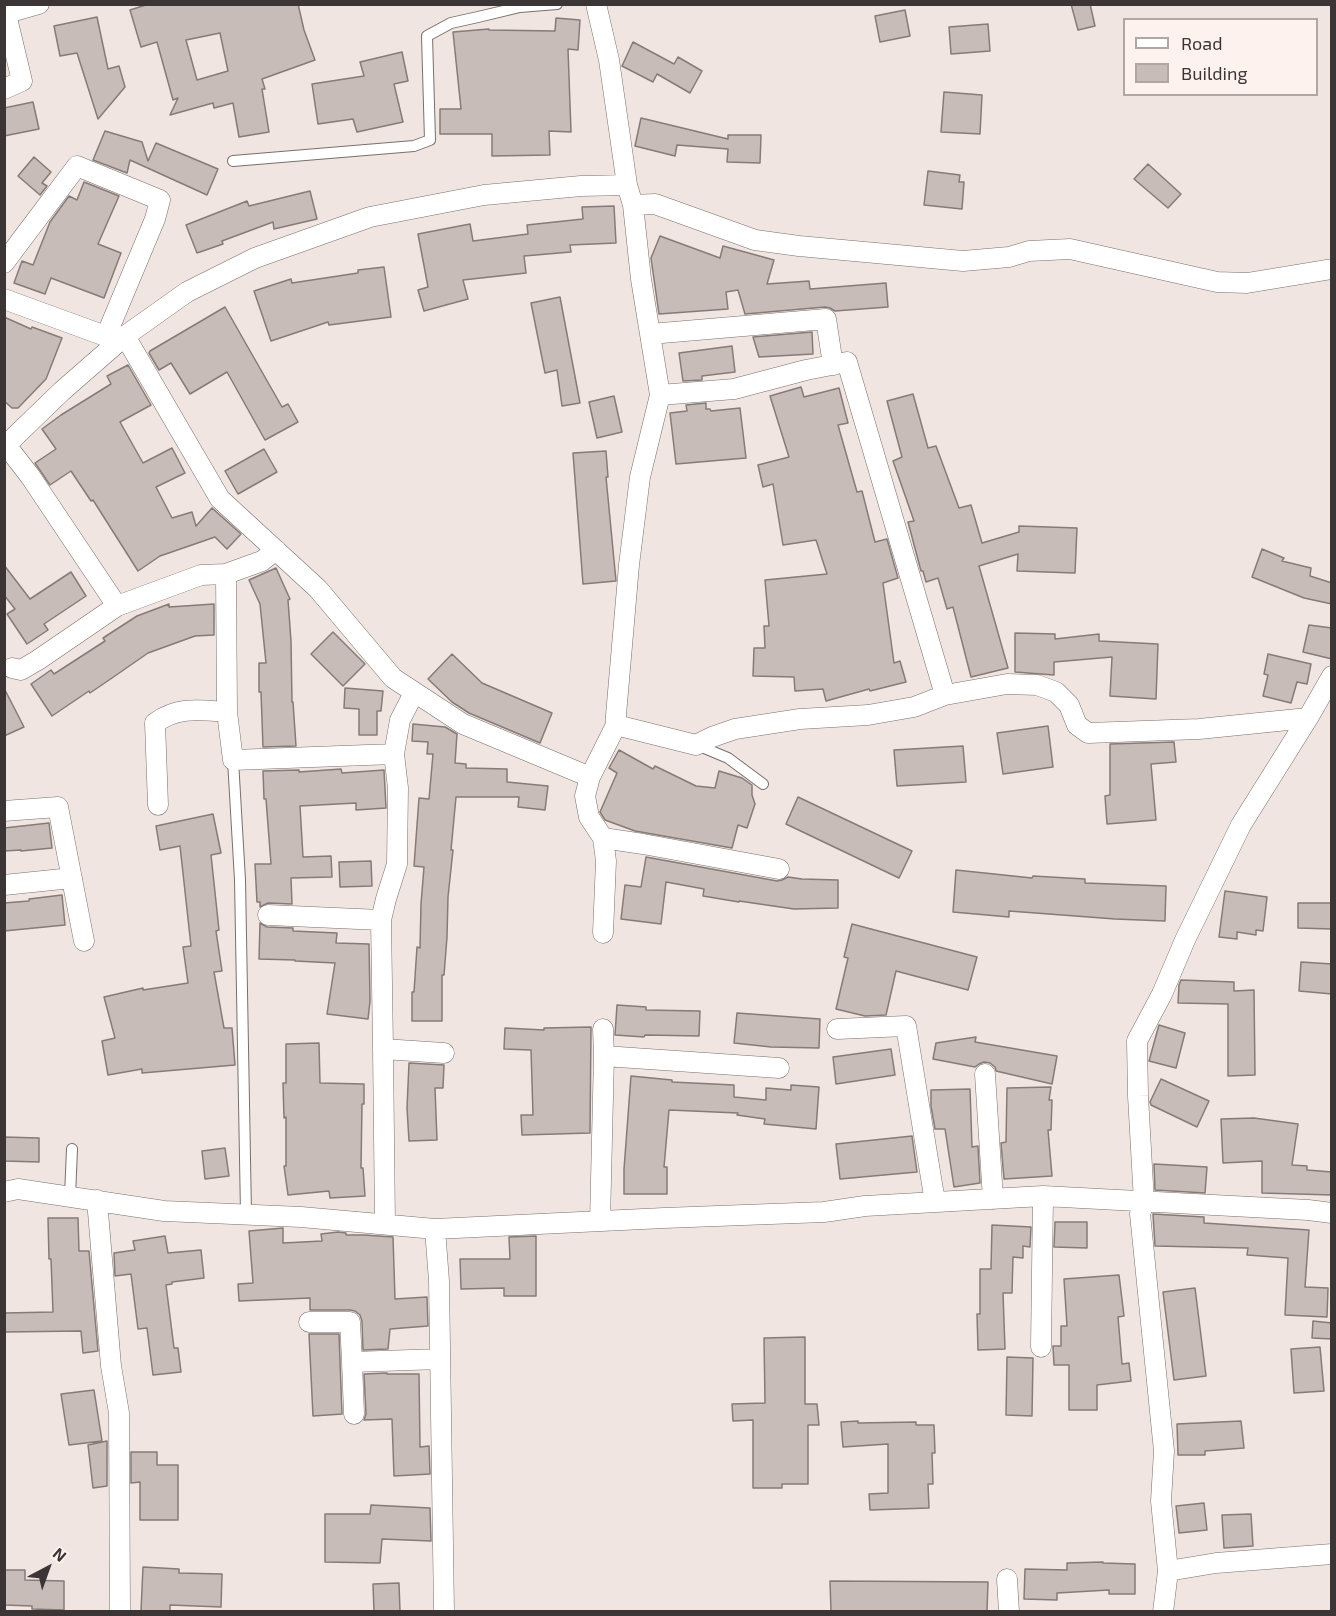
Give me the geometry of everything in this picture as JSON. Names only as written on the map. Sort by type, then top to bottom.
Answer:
[{"type":"street","points":[[4,89],[22,81],[5,14],[39,4]]},
{"type":"street","points":[[596,4],[609,60],[627,185],[633,205],[641,279],[660,395],[639,488],[628,566],[616,725],[590,777],[585,796],[589,817],[603,838],[606,861],[603,933]]},
{"type":"street","points":[[4,263],[77,166],[160,200],[117,338]]},
{"type":"street","points":[[117,606],[30,476],[5,446],[117,338],[187,292],[255,258],[370,217],[484,195],[581,186],[627,185]]},
{"type":"street","points":[[633,205],[655,204],[755,240],[799,246],[963,261],[1009,257],[1029,251],[1070,249],[1217,282],[1247,283],[1332,269]]},
{"type":"street","points":[[4,299],[117,338],[220,499],[318,589],[393,678],[463,724],[590,777]]},
{"type":"street","points":[[650,334],[826,319],[832,365]]},
{"type":"street","points":[[660,395],[734,389],[847,362],[945,695]]},
{"type":"street","points":[[7,665],[21,670],[117,606],[201,575],[226,574],[262,561],[276,550]]},
{"type":"street","points":[[226,574],[227,712],[233,759],[394,754]]},
{"type":"street","points":[[1163,1611],[1168,1571],[1161,1502],[1164,1451],[1140,1214],[1144,1202],[1137,1041],[1162,994],[1185,940],[1241,825],[1332,676]]},
{"type":"street","points":[[616,725],[696,745],[735,729],[800,719],[868,715],[914,706],[945,695],[1007,684],[1036,686],[1056,692],[1069,705],[1077,725],[1089,732],[1199,729],[1308,718]]},
{"type":"street","points":[[385,1224],[381,920],[397,864],[398,788],[394,754],[400,720],[414,693]]},
{"type":"street","points":[[158,805],[154,723],[165,716],[188,709],[227,712]]},
{"type":"street","points":[[4,811],[58,807],[84,941]]},
{"type":"street","points":[[603,838],[778,869]]},
{"type":"street","points":[[4,885],[72,878]]},
{"type":"street","points":[[268,915],[381,920]]},
{"type":"street","points":[[837,1029],[906,1026],[935,1202]]},
{"type":"street","points":[[600,1221],[603,1029]]},
{"type":"street","points":[[383,1049],[444,1053]]},
{"type":"street","points":[[604,1056],[779,1068]]},
{"type":"street","points":[[985,1074],[993,1199]]},
{"type":"street","points":[[4,1192],[18,1189],[164,1211],[301,1217],[435,1229],[824,1212],[865,1206],[1043,1196],[1332,1213]]},
{"type":"street","points":[[1041,1347],[1043,1196]]},
{"type":"street","points":[[98,1200],[111,1366],[120,1413],[120,1611]]},
{"type":"street","points":[[435,1229],[439,1281],[444,1611]]},
{"type":"street","points":[[309,1322],[350,1322],[354,1414]]},
{"type":"street","points":[[352,1362],[440,1359]]},
{"type":"street","points":[[1168,1571],[1216,1563],[1332,1554]]},
{"type":"street","points":[[1007,1579],[1009,1611]]},
{"type":"lane","points":[[233,162],[414,146],[430,141],[427,36],[451,23],[519,7],[557,4]]},
{"type":"lane","points":[[696,745],[728,758],[763,784]]},
{"type":"lane","points":[[233,759],[240,880],[246,1214]]},
{"type":"lane","points":[[70,1196],[72,1149]]},
{"type":"building","points":[[149,4],[298,4],[304,30],[315,60],[262,79],[269,132],[239,137],[233,103],[214,108],[213,103],[170,115],[178,98],[173,100],[157,42],[141,47],[130,10]],"holes":[[[220,33],[228,71],[197,80],[186,40]]]},
{"type":"building","points":[[1071,4],[1090,4],[1095,26],[1078,30]]},
{"type":"building","points":[[905,10],[910,36],[880,42],[875,16]]},
{"type":"building","points":[[97,17],[108,69],[119,66],[125,87],[98,119],[77,53],[60,56],[54,26]]},
{"type":"building","points":[[556,18],[580,20],[578,50],[568,49],[571,132],[549,131],[550,155],[492,156],[492,134],[440,134],[440,109],[461,109],[453,32],[489,29],[555,31]]},
{"type":"building","points":[[988,24],[990,51],[951,54],[949,27]]},
{"type":"building","points":[[633,42],[674,64],[678,57],[702,71],[690,93],[657,74],[653,82],[622,66]]},
{"type":"building","points":[[402,52],[408,81],[394,84],[403,122],[357,132],[353,119],[318,124],[312,84],[364,76],[360,62]]},
{"type":"building","points":[[944,92],[982,95],[980,134],[941,132]]},
{"type":"building","points":[[33,102],[39,129],[4,136],[4,108]]},
{"type":"building","points":[[641,118],[728,139],[728,135],[761,135],[760,163],[727,162],[728,149],[677,145],[675,156],[635,146]]},
{"type":"building","points":[[105,131],[142,142],[148,161],[156,143],[218,169],[207,195],[130,160],[127,173],[93,160]]},
{"type":"building","points":[[34,157],[51,172],[42,183],[47,186],[40,195],[18,176]]},
{"type":"building","points":[[1148,164],[1181,194],[1168,208],[1134,179]]},
{"type":"building","points":[[928,171],[960,175],[959,182],[964,182],[962,209],[924,205]]},
{"type":"building","points":[[84,182],[119,196],[98,244],[121,253],[104,298],[51,278],[45,294],[14,283],[22,261],[33,265],[50,222],[69,196],[77,200]]},
{"type":"building","points":[[310,191],[317,219],[274,229],[273,222],[197,253],[186,225],[247,201],[249,206]]},
{"type":"building","points":[[614,206],[616,243],[570,245],[571,252],[524,256],[526,273],[463,280],[468,299],[424,311],[418,290],[428,287],[418,234],[470,224],[473,241],[528,234],[527,225],[583,219],[582,207]]},
{"type":"building","points":[[660,236],[720,258],[723,246],[774,260],[767,284],[809,281],[810,289],[886,283],[888,307],[835,311],[825,307],[745,314],[738,290],[726,292],[728,309],[659,314],[651,258]]},
{"type":"building","points":[[384,267],[391,317],[329,325],[328,322],[271,341],[254,291],[291,279],[292,283]]},
{"type":"building","points":[[560,297],[580,403],[562,406],[557,370],[545,373],[531,303]]},
{"type":"building","points":[[225,307],[282,407],[288,404],[298,422],[265,440],[227,372],[190,394],[171,363],[159,370],[149,353]]},
{"type":"building","points":[[4,317],[31,329],[32,327],[62,338],[46,379],[18,408],[12,408],[4,401]]},
{"type":"building","points":[[812,332],[813,354],[759,357],[753,337]]},
{"type":"building","points":[[732,346],[735,372],[702,376],[702,380],[683,381],[679,353]]},
{"type":"building","points":[[128,365],[151,405],[120,422],[143,463],[172,448],[185,473],[156,487],[172,518],[192,512],[196,526],[212,508],[241,534],[227,549],[215,537],[160,556],[138,571],[93,500],[91,501],[71,471],[50,485],[35,463],[56,449],[42,429],[111,384],[107,376]]},
{"type":"building","points":[[801,387],[804,397],[839,388],[848,423],[838,425],[857,492],[862,491],[875,542],[887,539],[898,578],[883,583],[894,663],[900,661],[906,682],[826,701],[823,689],[795,691],[794,677],[753,676],[754,648],[765,648],[764,626],[769,626],[765,580],[827,574],[816,540],[783,545],[773,484],[763,487],[758,465],[789,457],[770,396]]},
{"type":"building","points":[[913,394],[928,448],[936,446],[959,508],[971,505],[982,543],[1019,532],[1019,526],[1077,528],[1075,573],[1017,571],[1018,554],[979,566],[1008,668],[971,677],[953,607],[947,609],[938,578],[926,582],[923,571],[921,571],[908,522],[914,521],[893,461],[902,457],[887,401]]},
{"type":"building","points":[[614,396],[622,432],[597,438],[589,402]]},
{"type":"building","points":[[706,403],[706,409],[711,411],[740,408],[746,458],[676,464],[670,413],[687,411],[686,405]]},
{"type":"building","points":[[264,449],[277,472],[238,494],[225,471]]},
{"type":"building","points":[[606,451],[608,477],[606,477],[616,581],[583,584],[573,453]]},
{"type":"building","points":[[1262,549],[1284,558],[1282,561],[1311,568],[1310,576],[1332,583],[1332,604],[1304,598],[1252,577]]},
{"type":"building","points":[[4,565],[30,599],[71,572],[86,596],[44,624],[48,630],[27,644],[7,614],[15,609],[4,595]]},
{"type":"building","points":[[276,568],[290,599],[288,600],[292,702],[296,746],[263,747],[259,663],[266,663],[260,604],[249,580]]},
{"type":"building","points":[[169,604],[169,607],[214,604],[214,635],[195,636],[148,653],[52,716],[31,684],[51,670],[54,674],[105,641],[103,638],[137,616]]},
{"type":"building","points":[[1309,625],[1332,628],[1332,659],[1303,652]]},
{"type":"building","points":[[333,632],[365,664],[343,686],[311,654]]},
{"type":"building","points":[[1015,633],[1055,634],[1055,639],[1099,634],[1099,641],[1158,644],[1156,699],[1110,696],[1112,657],[1054,662],[1054,675],[1015,672]]},
{"type":"building","points":[[452,654],[482,683],[552,713],[540,743],[469,713],[452,702],[428,679]]},
{"type":"building","points":[[1268,654],[1311,664],[1307,684],[1297,682],[1291,703],[1263,696],[1268,675],[1264,674]]},
{"type":"building","points":[[4,688],[24,727],[4,736]]},
{"type":"building","points":[[345,688],[383,691],[381,711],[377,711],[377,735],[359,735],[359,709],[344,708]]},
{"type":"building","points":[[413,724],[445,727],[457,734],[455,763],[466,764],[466,768],[507,769],[507,782],[548,786],[545,810],[518,807],[519,797],[456,797],[447,937],[444,975],[442,975],[442,1021],[412,1021],[412,992],[414,992],[417,947],[420,948],[424,867],[414,866],[419,798],[429,799],[433,754],[427,754],[428,742],[412,741]]},
{"type":"building","points":[[1048,726],[1053,767],[1003,774],[997,733]]},
{"type":"building","points":[[1174,742],[1176,762],[1151,764],[1156,820],[1107,824],[1105,796],[1110,795],[1110,744]]},
{"type":"building","points":[[963,746],[966,782],[897,786],[894,750]]},
{"type":"building","points":[[619,750],[653,769],[655,766],[696,786],[715,788],[719,771],[742,778],[752,785],[755,804],[747,828],[738,825],[732,848],[635,831],[605,820],[600,812],[617,773],[609,768]]},
{"type":"building","points":[[341,769],[342,773],[384,770],[386,808],[356,810],[356,803],[300,806],[303,857],[331,856],[332,877],[291,878],[292,904],[268,903],[260,907],[260,902],[257,902],[255,864],[271,864],[263,771],[299,770],[299,772]]},
{"type":"building","points":[[798,797],[912,851],[899,878],[786,824]]},
{"type":"building","points":[[213,814],[221,853],[211,855],[219,930],[216,931],[222,971],[214,972],[224,1028],[232,1028],[235,1065],[142,1073],[142,1069],[108,1075],[102,1041],[115,1038],[104,997],[143,988],[143,990],[188,983],[183,947],[191,946],[180,846],[160,850],[156,826]]},
{"type":"building","points":[[49,823],[52,848],[4,851],[4,828]]},
{"type":"building","points":[[646,857],[777,881],[788,877],[838,880],[838,908],[794,909],[739,902],[703,896],[704,889],[666,882],[661,924],[621,919],[625,885],[641,887]]},
{"type":"building","points":[[371,861],[372,886],[340,887],[339,862]]},
{"type":"building","points":[[956,870],[1032,878],[1033,876],[1085,879],[1085,883],[1166,886],[1165,921],[1009,911],[1009,917],[953,912]]},
{"type":"building","points":[[1225,891],[1267,897],[1263,931],[1256,930],[1256,935],[1237,932],[1237,939],[1219,937]]},
{"type":"building","points":[[62,895],[65,925],[4,931],[4,903]]},
{"type":"building","points":[[1298,903],[1332,903],[1332,929],[1298,928]]},
{"type":"building","points":[[260,923],[267,927],[293,928],[293,931],[337,933],[336,943],[369,944],[368,1019],[327,1014],[335,963],[259,959]]},
{"type":"building","points":[[852,924],[977,957],[968,990],[896,971],[886,1015],[865,1016],[836,1009],[848,958],[844,957]]},
{"type":"building","points":[[1301,962],[1332,964],[1332,994],[1299,991]]},
{"type":"building","points":[[1181,980],[1234,982],[1234,991],[1254,990],[1255,1075],[1228,1076],[1228,1004],[1178,1003]]},
{"type":"building","points":[[617,1005],[646,1007],[646,1010],[700,1011],[699,1036],[615,1035]]},
{"type":"building","points":[[737,1013],[820,1019],[819,1048],[771,1047],[734,1043]]},
{"type":"building","points":[[1159,1025],[1185,1033],[1176,1068],[1149,1061]]},
{"type":"building","points":[[591,1027],[590,1133],[522,1135],[521,1115],[533,1115],[531,1050],[504,1049],[505,1028],[544,1030],[544,1028]]},
{"type":"building","points":[[976,1037],[975,1042],[1057,1056],[1052,1084],[996,1071],[990,1063],[984,1062],[975,1067],[933,1059],[936,1043]]},
{"type":"building","points":[[319,1043],[320,1083],[364,1084],[361,1168],[363,1168],[365,1196],[330,1198],[329,1191],[288,1195],[284,1166],[286,1166],[286,1117],[284,1118],[283,1083],[286,1083],[286,1044]]},
{"type":"building","points":[[891,1049],[895,1075],[836,1084],[833,1057]]},
{"type":"building","points":[[409,1063],[444,1065],[443,1088],[435,1088],[437,1140],[409,1141],[407,1108]]},
{"type":"building","points":[[631,1076],[672,1080],[672,1082],[734,1085],[734,1097],[766,1100],[766,1088],[791,1090],[791,1085],[819,1087],[816,1129],[764,1124],[765,1119],[737,1115],[738,1113],[669,1110],[664,1167],[667,1167],[667,1194],[624,1194]]},
{"type":"building","points":[[1161,1079],[1209,1101],[1197,1127],[1151,1105],[1150,1102]]},
{"type":"building","points":[[1051,1087],[1049,1100],[1052,1100],[1051,1130],[1048,1130],[1052,1176],[1004,1179],[1001,1143],[1006,1142],[1007,1088]]},
{"type":"building","points":[[970,1089],[972,1147],[978,1146],[980,1183],[954,1187],[945,1129],[935,1129],[931,1090]]},
{"type":"building","points":[[1254,1118],[1298,1124],[1292,1165],[1307,1166],[1307,1170],[1332,1172],[1332,1195],[1262,1193],[1262,1161],[1223,1163],[1221,1119]]},
{"type":"building","points":[[912,1136],[917,1172],[840,1179],[836,1144]]},
{"type":"building","points":[[4,1137],[39,1138],[39,1162],[4,1161]]},
{"type":"building","points":[[225,1148],[229,1176],[205,1179],[202,1151]]},
{"type":"building","points":[[1154,1164],[1207,1167],[1205,1193],[1155,1190]]},
{"type":"building","points":[[1153,1214],[1204,1217],[1204,1223],[1309,1230],[1305,1287],[1328,1288],[1327,1317],[1285,1315],[1288,1258],[1247,1255],[1248,1248],[1155,1246]]},
{"type":"building","points":[[48,1218],[78,1218],[79,1251],[89,1251],[98,1351],[83,1353],[81,1331],[4,1332],[4,1313],[53,1312]]},
{"type":"building","points":[[1055,1222],[1087,1222],[1087,1248],[1054,1247]]},
{"type":"building","points":[[992,1225],[1031,1227],[1030,1247],[1023,1246],[1023,1258],[1013,1257],[1012,1293],[1003,1293],[1005,1349],[978,1350],[977,1314],[980,1314],[980,1269],[991,1269]]},
{"type":"building","points":[[283,1228],[283,1243],[322,1241],[321,1234],[338,1232],[346,1233],[346,1235],[393,1237],[395,1299],[427,1297],[428,1326],[390,1329],[388,1349],[363,1350],[362,1321],[360,1315],[355,1311],[310,1310],[310,1298],[239,1301],[238,1284],[253,1283],[249,1231]]},
{"type":"building","points":[[165,1236],[168,1253],[201,1250],[204,1278],[172,1282],[166,1285],[174,1348],[178,1348],[181,1372],[153,1375],[147,1328],[138,1329],[131,1274],[115,1276],[114,1253],[135,1250],[133,1241]]},
{"type":"building","points":[[536,1236],[536,1296],[504,1296],[504,1288],[461,1289],[460,1259],[510,1259],[509,1237]]},
{"type":"building","points":[[1119,1275],[1124,1316],[1118,1317],[1122,1364],[1129,1363],[1131,1381],[1097,1385],[1097,1410],[1069,1410],[1069,1365],[1054,1365],[1053,1346],[1061,1346],[1061,1326],[1067,1326],[1064,1279]]},
{"type":"building","points":[[1195,1288],[1206,1376],[1174,1380],[1163,1292]]},
{"type":"building","points":[[1313,1321],[1332,1323],[1332,1339],[1312,1338]]},
{"type":"building","points":[[309,1334],[339,1334],[342,1414],[313,1416]]},
{"type":"building","points":[[805,1337],[805,1404],[817,1404],[819,1425],[808,1425],[808,1484],[782,1484],[782,1488],[753,1488],[753,1420],[733,1421],[732,1404],[765,1403],[764,1338]]},
{"type":"building","points":[[1320,1347],[1324,1391],[1294,1393],[1291,1349]]},
{"type":"building","points":[[1007,1357],[1033,1358],[1032,1416],[1006,1415]]},
{"type":"building","points":[[364,1374],[419,1374],[420,1447],[429,1446],[430,1474],[394,1476],[392,1419],[364,1420],[366,1414]]},
{"type":"building","points":[[94,1390],[102,1441],[69,1445],[61,1394]]},
{"type":"building","points":[[858,1421],[858,1423],[916,1422],[916,1425],[934,1425],[935,1453],[932,1453],[933,1484],[928,1484],[929,1508],[870,1510],[869,1494],[888,1493],[888,1444],[843,1447],[841,1422]]},
{"type":"building","points":[[1241,1421],[1244,1448],[1205,1451],[1205,1455],[1178,1455],[1177,1424]]},
{"type":"building","points":[[107,1441],[107,1486],[93,1488],[88,1445]]},
{"type":"building","points":[[131,1452],[157,1452],[157,1465],[178,1465],[178,1520],[140,1520],[140,1482],[131,1483]]},
{"type":"building","points":[[1204,1503],[1207,1530],[1179,1533],[1176,1506]]},
{"type":"building","points":[[371,1505],[430,1508],[431,1541],[382,1539],[380,1563],[325,1562],[325,1514],[370,1514]]},
{"type":"building","points":[[1251,1514],[1253,1546],[1224,1548],[1222,1515]]},
{"type":"building","points":[[1067,1563],[1135,1564],[1135,1594],[1109,1594],[1109,1590],[1057,1593],[1057,1600],[1024,1599],[1025,1569],[1067,1570]]},
{"type":"building","points":[[143,1567],[179,1569],[179,1573],[222,1574],[221,1607],[170,1605],[170,1611],[141,1611]]},
{"type":"building","points":[[4,1570],[25,1570],[25,1580],[64,1581],[64,1610],[4,1605]]},
{"type":"building","points":[[830,1581],[988,1582],[987,1611],[831,1611]]},
{"type":"building","points":[[399,1583],[400,1611],[374,1611],[373,1584]]}]
